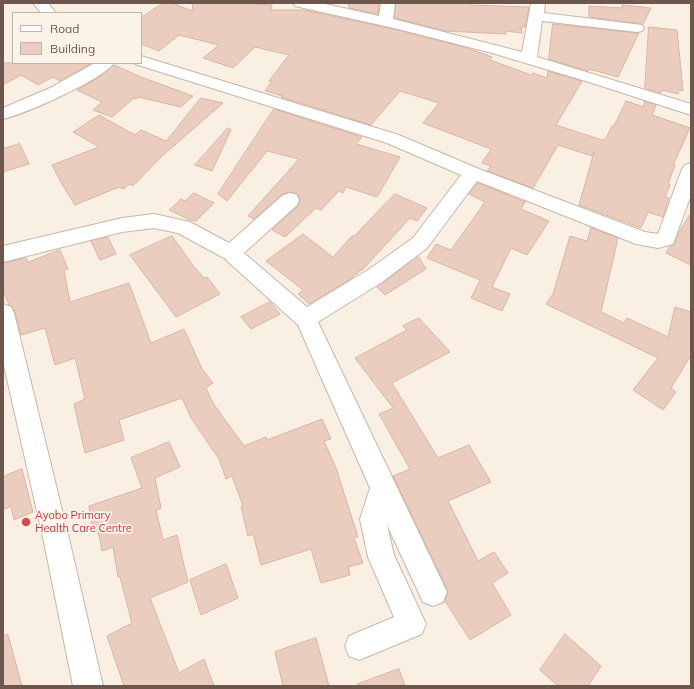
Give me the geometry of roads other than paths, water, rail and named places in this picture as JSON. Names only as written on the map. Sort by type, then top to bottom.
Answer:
[{"type":"street","points":[[40,3],[48,12]]},
{"type":"street","points":[[300,3],[385,21],[529,58],[691,110]]},
{"type":"street","points":[[385,21],[388,3]]},
{"type":"street","points":[[529,58],[537,10],[637,28]]},
{"type":"street","points":[[142,60],[393,139],[643,239],[658,241],[666,238],[691,169]]},
{"type":"street","points":[[3,114],[44,99],[64,89],[104,64]]},
{"type":"street","points":[[306,319],[376,276],[420,243],[473,172]]},
{"type":"street","points":[[231,253],[290,200]]},
{"type":"street","points":[[3,254],[122,225],[154,221],[183,227],[231,253],[306,319],[383,488],[433,592]]},
{"type":"street","points":[[3,313],[56,539],[88,686]]},
{"type":"street","points":[[359,646],[412,624],[381,557],[373,519],[383,488]]},
{"type":"place","name":"Ayobo Primary Health Care Centre","points":[[26,522]]}]
